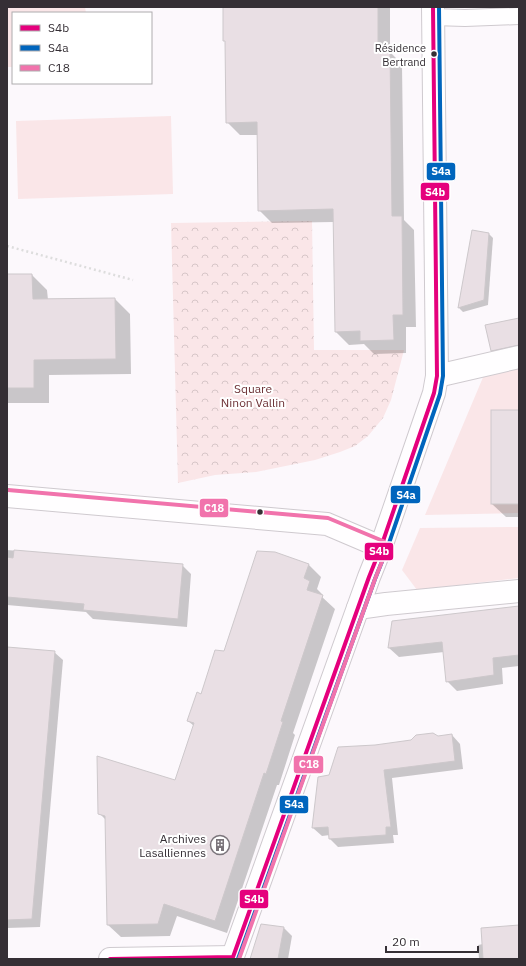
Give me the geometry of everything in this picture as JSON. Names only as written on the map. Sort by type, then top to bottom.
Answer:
[{"type":"street","points":[[110,959],[233,958],[381,547],[434,393],[438,376],[433,12]]},
{"type":"street","points":[[438,376],[519,357]]},
{"type":"street","points":[[7,496],[326,524],[381,547]]},
{"type":"street","points":[[358,608],[519,591]]},
{"type":"lane","points":[[433,12],[465,18],[519,16]]},
{"type":"path","points":[[7,246],[133,280]]},
{"type":"green space","points":[[7,7],[85,7],[86,12],[12,12],[12,67],[7,67]]},
{"type":"green space","points":[[171,116],[173,194],[18,199],[16,121]]},
{"type":"green space","name":"Square Ninon Vallin","points":[[312,221],[314,350],[404,350],[391,400],[383,418],[368,436],[355,446],[315,460],[256,472],[215,475],[178,483],[171,223]]},
{"type":"green space","points":[[519,366],[519,410],[491,411],[491,504],[519,504],[519,513],[425,515],[484,375]]},
{"type":"green space","points":[[519,527],[519,578],[417,590],[402,570],[420,528]]},
{"type":"building","points":[[223,7],[378,7],[378,50],[390,50],[392,216],[402,216],[403,315],[393,315],[394,340],[360,341],[360,331],[335,332],[333,209],[258,211],[257,122],[226,123]]},
{"type":"building","points":[[472,230],[489,233],[484,300],[458,308]]},
{"type":"building","points":[[7,274],[32,274],[33,299],[115,298],[116,359],[34,360],[34,388],[7,388]]},
{"type":"building","points":[[519,318],[519,345],[491,351],[485,325]]},
{"type":"building","points":[[491,410],[519,410],[519,504],[491,504]]},
{"type":"building","points":[[14,550],[183,564],[178,619],[83,610],[84,604],[7,597],[7,557],[13,558]]},
{"type":"building","points":[[257,551],[275,552],[309,564],[304,578],[310,581],[307,590],[323,595],[281,721],[283,722],[266,774],[264,773],[215,921],[164,904],[158,924],[107,925],[105,816],[98,814],[97,756],[175,780],[194,723],[187,721],[197,692],[201,694],[215,650],[224,651]]},
{"type":"building","points":[[519,606],[519,655],[493,658],[494,675],[446,682],[442,642],[388,648],[392,621]]},
{"type":"building","points":[[7,647],[55,651],[32,919],[7,920]]},
{"type":"building","points":[[433,733],[438,736],[452,734],[455,761],[384,770],[391,827],[386,827],[386,835],[329,839],[328,827],[312,828],[318,777],[329,775],[338,747],[375,745],[411,740],[416,735]]},
{"type":"building","points":[[261,924],[284,927],[278,959],[250,959]]},
{"type":"building","points":[[519,925],[519,959],[483,959],[481,928]]},
{"type":"transit line","name":"S4b","points":[[110,959],[233,957],[381,547],[434,393],[437,376],[433,7]]},
{"type":"transit line","name":"S4a","points":[[238,959],[387,549],[440,394],[443,376],[439,7]]},
{"type":"transit line","name":"C18","points":[[8,490],[328,518],[383,541],[386,544],[387,549],[239,959]]},
{"type":"place","name":"Résidence Bertrand","points":[[434,54]]},
{"type":"place","name":"Archives Lasalliennes","points":[[220,845]]}]
